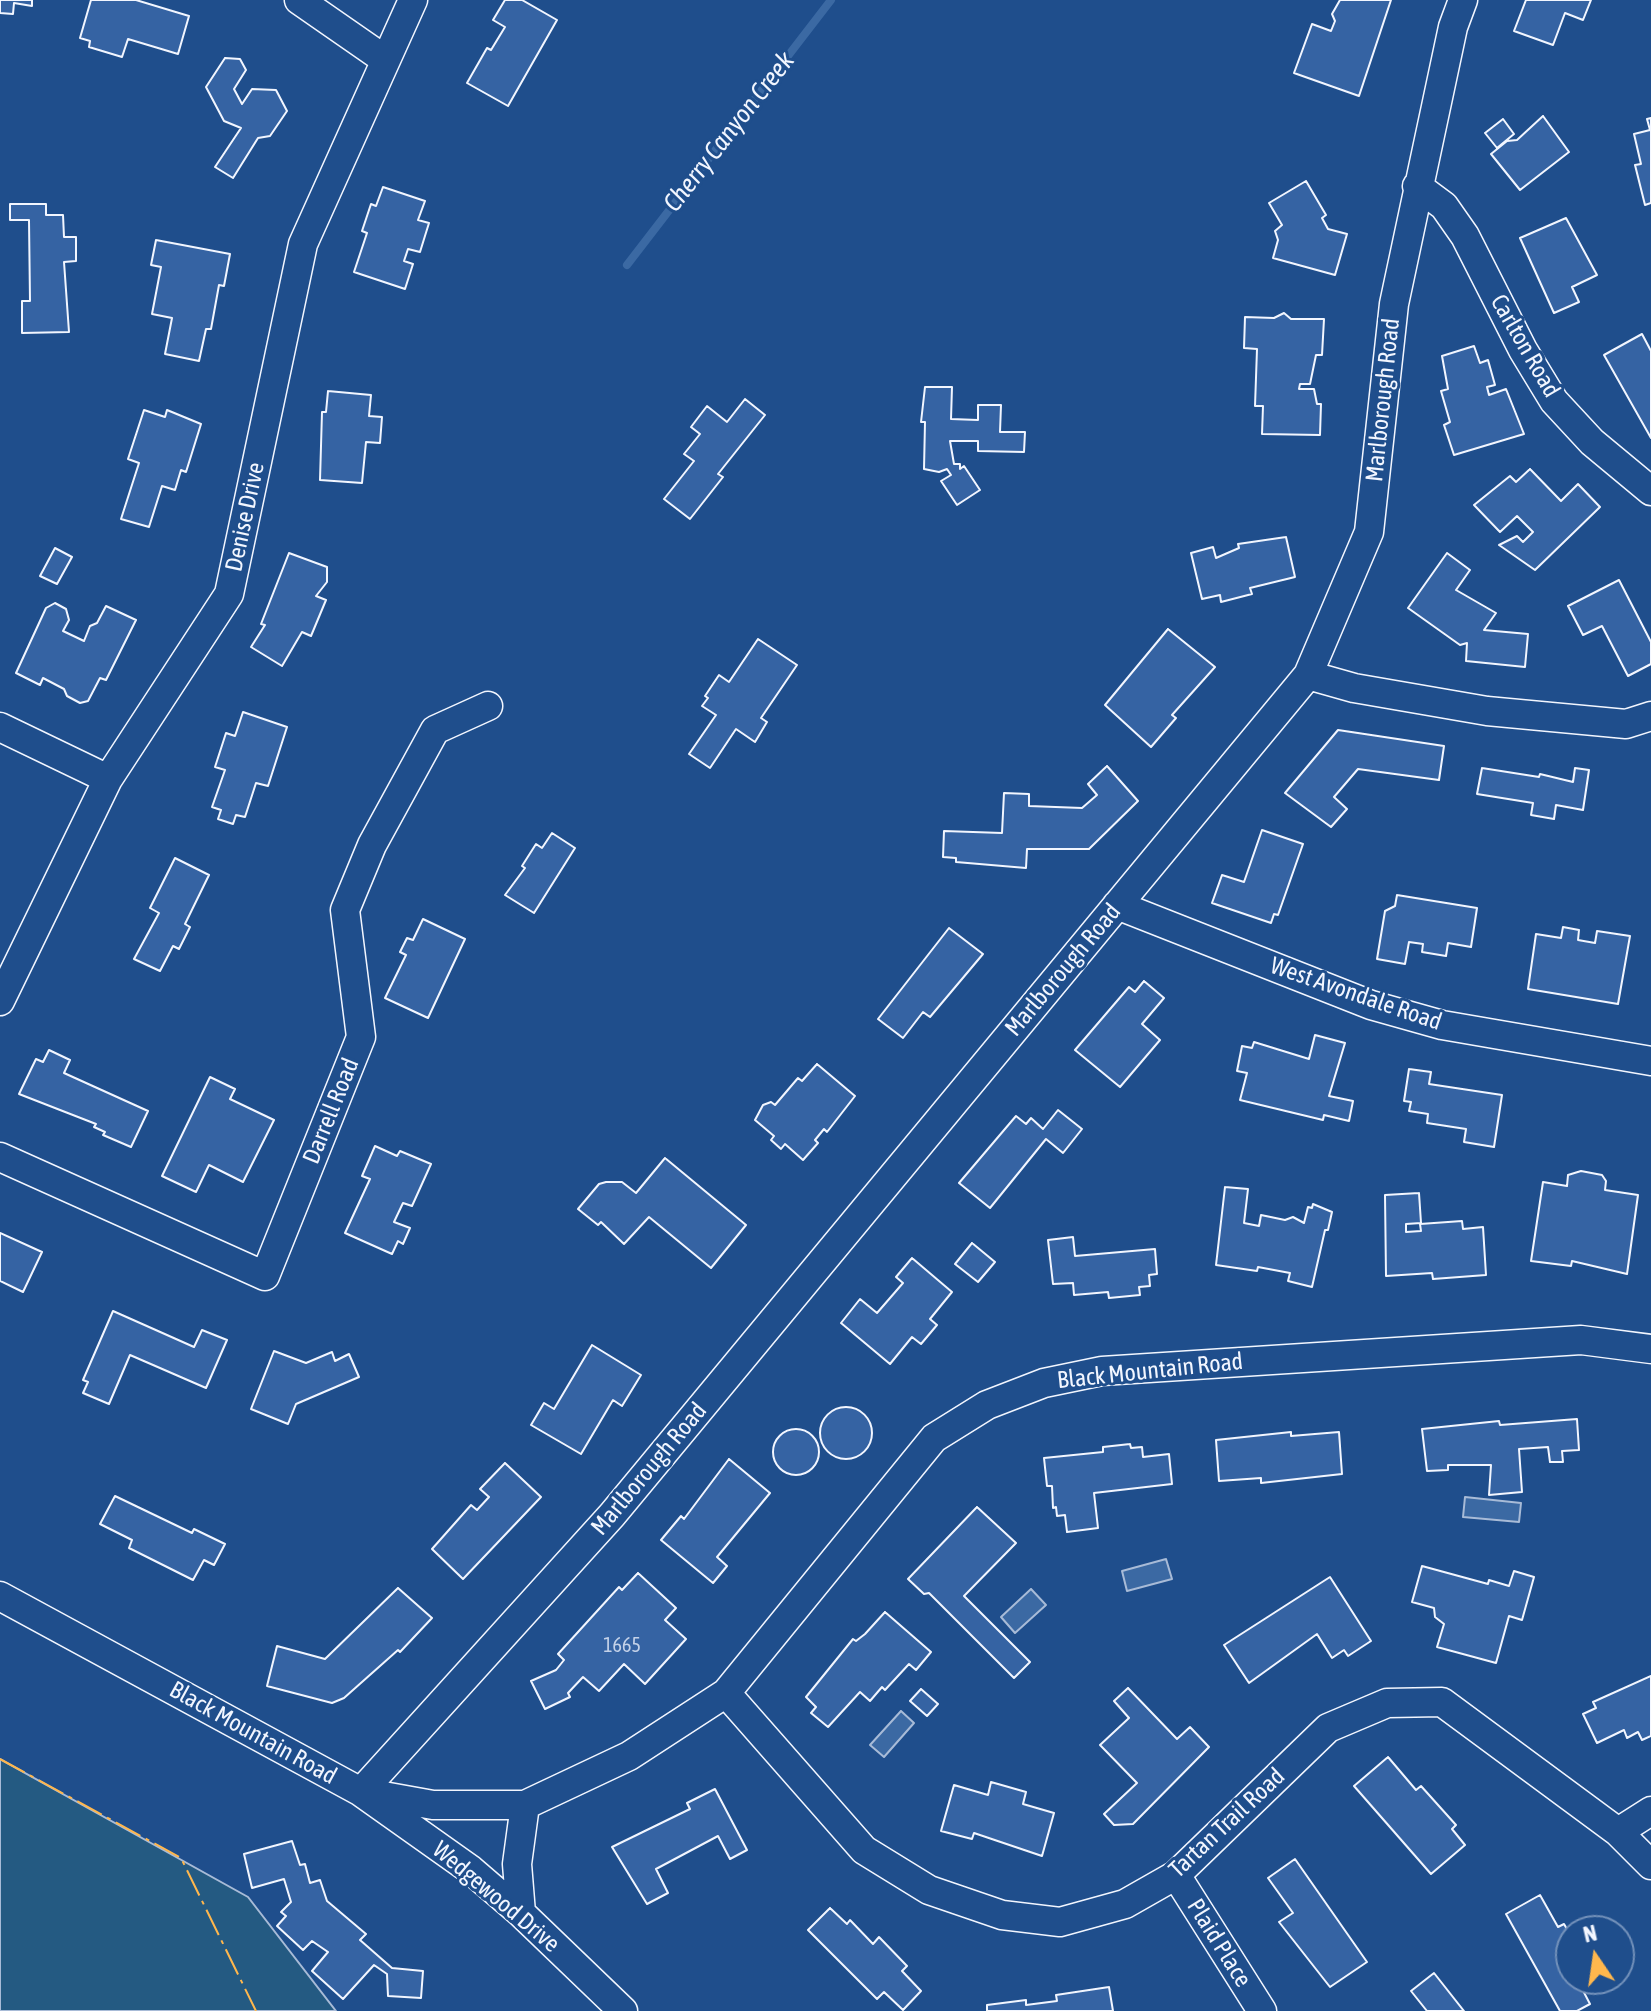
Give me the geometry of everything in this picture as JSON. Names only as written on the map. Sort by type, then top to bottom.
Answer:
[{"type":"street","points":[[299,0],[384,59]]},
{"type":"street","name":"Denise Drive","points":[[0,1001],[108,779],[229,594],[303,244],[413,0]]},
{"type":"street","name":"Marlborough Road","points":[[361,1792],[612,1515],[1308,675],[1369,532],[1394,304],[1453,27],[1463,0]]},
{"type":"street","name":"Carlton Road","points":[[1417,186],[1444,206],[1465,236],[1523,350],[1554,401],[1592,442],[1651,491]]},
{"type":"street","points":[[1308,675],[1354,688],[1487,711],[1626,724],[1651,716]]},
{"type":"street","name":"Darrell Road","points":[[0,1157],[265,1276],[361,1037],[345,910],[372,845],[435,730],[488,706]]},
{"type":"street","points":[[0,727],[108,779]]},
{"type":"street","name":"West Avondale Road","points":[[1117,905],[1385,1009],[1442,1025],[1651,1061]]},
{"type":"street","name":"Black Mountain Road","points":[[0,1596],[361,1792],[433,1805],[525,1805],[629,1756],[726,1693],[934,1438],[987,1405],[1044,1383],[1102,1371],[1246,1359],[1581,1340],[1651,1349]]},
{"type":"street","name":"Tartan Trail Road","points":[[726,1693],[864,1850],[929,1890],[1002,1915],[1060,1922],[1125,1904],[1176,1875],[1328,1728],[1387,1703],[1442,1702],[1618,1832],[1651,1865]]},
{"type":"street","name":"Wedgewood Drive","points":[[361,1792],[471,1870],[521,1913],[623,2011]]},
{"type":"street","points":[[521,1913],[517,1864],[525,1805]]},
{"type":"street","points":[[1618,1832],[1651,1811]]},
{"type":"street","name":"Plaid Place","points":[[1176,1875],[1262,2011]]},
{"type":"shaded area","points":[[1465,1497],[1521,1503],[1519,1522],[1463,1517]]},
{"type":"shaded area","points":[[1166,1559],[1172,1579],[1127,1591],[1122,1571]]},
{"type":"shaded area","points":[[1031,1589],[1046,1605],[1015,1633],[1001,1617]]},
{"type":"shaded area","points":[[901,1711],[914,1723],[884,1757],[870,1745]]},
{"type":"shaded area","points":[[0,1759],[248,1897],[336,2011],[0,2011]]},
{"type":"building","points":[[0,0],[32,0],[32,6],[14,3],[13,14],[0,13]]},
{"type":"building","points":[[91,0],[136,0],[189,16],[178,54],[128,39],[122,57],[89,47],[90,41],[80,38]]},
{"type":"building","points":[[505,0],[522,0],[557,20],[508,106],[467,83],[487,48],[491,50],[505,27],[493,20]]},
{"type":"building","points":[[1340,0],[1391,0],[1359,96],[1294,73],[1312,24],[1331,31],[1335,21],[1332,14]]},
{"type":"building","points":[[1526,0],[1591,0],[1583,20],[1565,13],[1553,45],[1514,31]]},
{"type":"building","points":[[225,58],[240,59],[246,70],[234,89],[242,104],[252,89],[276,90],[287,111],[270,136],[258,138],[233,178],[215,167],[241,128],[224,121],[206,87]]},
{"type":"building","points":[[1543,116],[1569,152],[1520,190],[1491,154],[1507,141],[1517,140]]},
{"type":"building","points":[[1651,118],[1651,203],[1645,205],[1635,165],[1641,164],[1634,134],[1650,130],[1647,119]]},
{"type":"building","points":[[1503,119],[1514,134],[1497,148],[1485,133]]},
{"type":"building","points":[[1306,181],[1326,215],[1322,218],[1328,229],[1347,234],[1335,275],[1273,258],[1278,240],[1275,231],[1282,225],[1269,203]]},
{"type":"building","points":[[383,187],[425,201],[418,220],[429,223],[420,252],[408,249],[404,261],[413,264],[405,289],[354,272],[367,233],[362,231],[371,204],[376,206]]},
{"type":"building","points":[[10,204],[46,204],[46,215],[63,215],[64,237],[76,237],[76,261],[64,262],[69,332],[22,333],[22,301],[30,301],[29,220],[10,220]]},
{"type":"building","points":[[1566,218],[1597,275],[1572,287],[1579,302],[1554,313],[1520,238]]},
{"type":"building","points":[[156,240],[230,254],[224,286],[219,285],[211,329],[206,329],[199,361],[165,354],[172,318],[152,314],[161,267],[151,265]]},
{"type":"building","points":[[1284,313],[1291,319],[1324,319],[1322,355],[1316,355],[1310,384],[1300,384],[1299,389],[1314,389],[1317,404],[1321,404],[1320,435],[1262,434],[1263,406],[1255,406],[1257,349],[1244,348],[1245,317],[1274,318]]},
{"type":"building","points":[[1642,334],[1651,351],[1651,438],[1604,355]]},
{"type":"building","points":[[1474,346],[1480,363],[1488,360],[1495,385],[1487,387],[1489,395],[1506,389],[1524,434],[1454,455],[1444,425],[1450,422],[1441,391],[1448,389],[1442,356]]},
{"type":"building","points":[[925,387],[952,387],[951,419],[978,420],[978,405],[1001,405],[1000,432],[1025,432],[1024,452],[978,451],[978,441],[950,441],[954,464],[960,464],[960,469],[964,466],[980,490],[957,505],[941,481],[951,475],[947,469],[939,472],[924,469],[925,422],[921,422]]},
{"type":"building","points":[[328,391],[371,395],[369,416],[382,417],[380,443],[366,442],[362,483],[320,480],[322,412],[326,412]]},
{"type":"building","points":[[745,399],[765,415],[718,474],[723,477],[690,519],[664,499],[694,461],[684,454],[700,434],[691,427],[707,406],[727,422]]},
{"type":"building","points":[[144,410],[165,417],[167,410],[201,424],[186,472],[181,470],[175,490],[162,486],[149,527],[121,519],[139,463],[128,459]]},
{"type":"building","points":[[1530,469],[1561,501],[1578,484],[1600,507],[1535,570],[1499,545],[1517,536],[1523,542],[1533,532],[1517,516],[1500,532],[1474,505],[1510,476],[1516,482]]},
{"type":"building","points":[[1286,537],[1295,577],[1250,588],[1252,594],[1221,602],[1220,595],[1202,599],[1191,553],[1213,547],[1216,558],[1239,548],[1238,544]]},
{"type":"building","points":[[55,548],[72,557],[57,584],[40,576]]},
{"type":"building","points":[[289,553],[327,567],[327,582],[316,596],[326,600],[311,636],[302,632],[282,666],[251,647],[265,625],[261,624]]},
{"type":"building","points":[[1447,553],[1470,570],[1456,590],[1496,613],[1484,630],[1528,634],[1525,667],[1466,661],[1467,643],[1460,645],[1408,608]]},
{"type":"building","points":[[1619,580],[1651,642],[1651,664],[1628,676],[1602,626],[1583,635],[1568,606]]},
{"type":"building","points":[[55,603],[66,609],[69,620],[63,631],[84,641],[90,626],[97,623],[106,606],[136,620],[106,680],[100,678],[88,701],[80,703],[67,696],[64,689],[43,678],[40,685],[16,673],[46,608]]},
{"type":"building","points":[[1168,629],[1215,667],[1172,715],[1176,718],[1151,747],[1105,705]]},
{"type":"building","points":[[758,639],[797,665],[761,718],[767,722],[755,742],[736,729],[710,768],[689,754],[716,715],[702,706],[708,698],[705,696],[719,675],[729,682]]},
{"type":"building","points":[[243,712],[287,727],[268,786],[256,783],[245,817],[236,815],[233,824],[218,819],[221,810],[212,807],[225,770],[215,767],[226,733],[235,736]]},
{"type":"building","points":[[1338,730],[1444,746],[1439,780],[1358,769],[1334,797],[1347,809],[1331,827],[1285,793]]},
{"type":"building","points":[[1107,766],[1138,801],[1089,849],[1027,849],[1026,868],[956,862],[956,858],[943,857],[944,831],[1002,833],[1004,793],[1029,794],[1029,806],[1082,808],[1097,795],[1088,784]]},
{"type":"building","points":[[1482,768],[1539,777],[1540,774],[1573,782],[1575,768],[1589,770],[1583,810],[1556,805],[1554,819],[1531,815],[1533,803],[1477,794]]},
{"type":"building","points":[[1262,830],[1303,844],[1278,915],[1274,914],[1271,923],[1212,903],[1222,875],[1244,882]]},
{"type":"building","points":[[552,833],[575,848],[534,913],[505,895],[525,868],[522,866],[536,844],[542,848]]},
{"type":"building","points":[[175,858],[209,875],[185,924],[190,927],[179,949],[173,946],[160,971],[134,959],[159,913],[150,908]]},
{"type":"building","points":[[1397,895],[1477,908],[1471,947],[1448,943],[1446,956],[1422,952],[1423,944],[1409,942],[1405,964],[1377,959],[1385,911],[1395,906]]},
{"type":"building","points":[[423,919],[465,939],[428,1018],[385,998],[406,955],[400,952],[407,938],[413,940]]},
{"type":"building","points":[[1563,927],[1579,930],[1578,940],[1595,943],[1597,931],[1630,936],[1618,1004],[1528,989],[1536,934],[1561,938]]},
{"type":"building","points":[[949,928],[983,954],[930,1017],[923,1012],[903,1038],[878,1019]]},
{"type":"building","points":[[1144,981],[1164,998],[1142,1024],[1160,1040],[1120,1087],[1075,1050],[1129,987],[1135,992]]},
{"type":"building","points":[[1315,1035],[1345,1043],[1329,1096],[1353,1101],[1349,1121],[1324,1115],[1323,1120],[1240,1100],[1247,1073],[1237,1071],[1242,1046],[1252,1048],[1254,1042],[1309,1059]]},
{"type":"building","points":[[49,1050],[70,1060],[64,1073],[148,1111],[131,1147],[103,1135],[105,1132],[94,1127],[96,1124],[19,1094],[36,1059],[43,1062]]},
{"type":"building","points":[[817,1064],[855,1096],[827,1132],[824,1129],[815,1140],[818,1143],[803,1160],[785,1144],[781,1149],[771,1140],[774,1136],[755,1120],[763,1105],[771,1102],[775,1105],[798,1078],[802,1081]]},
{"type":"building","points":[[1409,1069],[1431,1072],[1429,1084],[1502,1095],[1494,1147],[1464,1142],[1466,1129],[1427,1123],[1428,1114],[1409,1111],[1411,1102],[1404,1101]]},
{"type":"building","points":[[210,1077],[235,1089],[230,1099],[274,1120],[243,1182],[209,1165],[196,1192],[162,1176]]},
{"type":"building","points":[[1058,1110],[1082,1129],[1063,1153],[1046,1139],[990,1208],[959,1183],[1016,1116],[1026,1124],[1031,1118],[1043,1129]]},
{"type":"building","points":[[375,1146],[397,1156],[400,1151],[431,1164],[412,1206],[403,1203],[394,1222],[410,1228],[403,1244],[398,1241],[392,1254],[345,1233],[370,1179],[362,1176]]},
{"type":"building","points":[[665,1158],[746,1225],[711,1268],[649,1217],[624,1244],[601,1222],[598,1225],[578,1209],[599,1184],[606,1182],[622,1182],[636,1193]]},
{"type":"building","points":[[1581,1171],[1602,1175],[1606,1181],[1605,1190],[1638,1195],[1627,1274],[1572,1261],[1571,1266],[1531,1261],[1543,1182],[1567,1186],[1568,1175]]},
{"type":"building","points":[[1225,1187],[1248,1189],[1244,1223],[1259,1226],[1261,1215],[1285,1220],[1293,1217],[1304,1223],[1308,1207],[1312,1208],[1313,1204],[1332,1212],[1312,1287],[1288,1281],[1290,1273],[1258,1267],[1257,1271],[1216,1265]]},
{"type":"building","points":[[1419,1193],[1421,1223],[1406,1224],[1406,1232],[1421,1231],[1420,1224],[1462,1221],[1463,1229],[1483,1227],[1486,1275],[1433,1279],[1432,1273],[1386,1276],[1385,1195]]},
{"type":"building","points":[[0,1233],[42,1252],[23,1292],[0,1281]]},
{"type":"building","points":[[1073,1237],[1075,1256],[1155,1249],[1157,1274],[1149,1275],[1150,1286],[1139,1287],[1140,1295],[1109,1298],[1108,1292],[1074,1295],[1073,1283],[1053,1284],[1048,1240]]},
{"type":"building","points":[[972,1243],[995,1262],[978,1282],[955,1264]]},
{"type":"building","points":[[912,1258],[952,1292],[930,1319],[937,1325],[921,1344],[912,1337],[890,1364],[841,1323],[860,1299],[877,1313],[903,1283],[896,1277]]},
{"type":"building","points":[[113,1311],[194,1347],[202,1330],[227,1340],[206,1388],[130,1355],[109,1404],[83,1393],[88,1382],[83,1380]]},
{"type":"building","points":[[592,1345],[641,1375],[622,1406],[613,1400],[581,1454],[531,1425],[544,1403],[554,1409]]},
{"type":"building","points":[[274,1351],[306,1363],[332,1352],[335,1361],[349,1354],[359,1377],[296,1404],[288,1424],[251,1409]]},
{"type":"building","points":[[846,1407],[864,1415],[872,1433],[864,1451],[846,1459],[828,1451],[820,1433],[828,1415]]},
{"type":"building","points":[[1577,1419],[1579,1450],[1562,1451],[1563,1462],[1550,1462],[1548,1447],[1519,1449],[1522,1492],[1489,1495],[1491,1465],[1448,1465],[1448,1470],[1427,1471],[1422,1429],[1499,1421],[1500,1425]]},
{"type":"building","points":[[796,1429],[812,1436],[819,1452],[812,1468],[796,1475],[780,1468],[773,1452],[780,1436]]},
{"type":"building","points":[[1291,1432],[1291,1436],[1339,1432],[1342,1474],[1261,1483],[1261,1478],[1219,1481],[1216,1440]]},
{"type":"building","points":[[1130,1444],[1131,1448],[1142,1447],[1143,1457],[1169,1454],[1172,1484],[1094,1493],[1098,1528],[1067,1532],[1065,1515],[1057,1516],[1056,1507],[1053,1508],[1052,1486],[1047,1486],[1044,1458],[1103,1452],[1103,1447]]},
{"type":"building","points":[[729,1459],[770,1493],[717,1557],[727,1566],[713,1583],[661,1540],[681,1516],[684,1519]]},
{"type":"building","points":[[505,1463],[541,1497],[463,1579],[432,1549],[471,1505],[477,1510],[489,1497],[480,1489]]},
{"type":"building","points":[[115,1496],[192,1533],[194,1529],[225,1544],[214,1565],[204,1560],[193,1580],[129,1548],[132,1540],[100,1524]]},
{"type":"building","points":[[977,1507],[1016,1543],[964,1596],[1030,1662],[1014,1678],[929,1593],[924,1594],[908,1579]]},
{"type":"building","points":[[1422,1566],[1488,1584],[1489,1580],[1509,1586],[1514,1571],[1534,1577],[1522,1620],[1509,1616],[1496,1663],[1437,1647],[1444,1624],[1435,1617],[1434,1608],[1412,1602]]},
{"type":"building","points":[[638,1573],[676,1608],[665,1620],[686,1639],[645,1684],[624,1664],[599,1691],[583,1677],[568,1693],[570,1697],[545,1709],[531,1681],[556,1670],[564,1660],[558,1654],[619,1587],[622,1590]]},
{"type":"building","points":[[1330,1577],[1371,1641],[1348,1656],[1344,1650],[1332,1658],[1317,1634],[1249,1683],[1224,1645]]},
{"type":"building","points":[[398,1588],[432,1618],[400,1652],[398,1650],[344,1698],[332,1703],[267,1686],[277,1646],[325,1659]]},
{"type":"building","points":[[885,1612],[931,1652],[916,1670],[909,1664],[870,1701],[860,1692],[828,1727],[811,1713],[816,1707],[806,1697],[853,1639],[856,1641],[865,1634]]},
{"type":"building","points":[[1651,1676],[1651,1736],[1642,1740],[1638,1732],[1627,1738],[1624,1730],[1597,1743],[1583,1714],[1596,1708],[1593,1702]]},
{"type":"building","points":[[1128,1688],[1177,1739],[1190,1727],[1209,1747],[1133,1824],[1114,1825],[1104,1814],[1137,1783],[1100,1745],[1129,1718],[1114,1701]]},
{"type":"building","points":[[921,1689],[938,1704],[927,1716],[910,1701]]},
{"type":"building","points":[[1388,1757],[1416,1790],[1421,1786],[1456,1825],[1452,1829],[1465,1845],[1431,1874],[1354,1786]]},
{"type":"building","points":[[991,1782],[1026,1792],[1023,1804],[1054,1813],[1042,1856],[974,1833],[972,1839],[941,1831],[954,1785],[988,1795]]},
{"type":"building","points":[[715,1789],[747,1850],[730,1859],[718,1836],[656,1869],[668,1893],[647,1904],[612,1847],[690,1809],[687,1803]]},
{"type":"building","points":[[292,1841],[300,1865],[305,1864],[310,1883],[320,1880],[327,1901],[366,1934],[360,1940],[392,1968],[423,1971],[421,1998],[388,1996],[387,1974],[374,1965],[343,1999],[312,1971],[328,1952],[312,1941],[303,1950],[277,1926],[286,1916],[281,1912],[291,1902],[284,1879],[252,1888],[244,1854]]},
{"type":"building","points":[[1295,1859],[1367,1962],[1330,1987],[1279,1922],[1293,1913],[1268,1878]]},
{"type":"building","points":[[1540,1895],[1555,1922],[1555,1995],[1585,1995],[1590,2004],[1577,2011],[1560,2011],[1506,1914]]},
{"type":"building","points":[[830,1908],[847,1924],[850,1920],[873,1944],[879,1937],[907,1966],[902,1971],[921,1991],[903,2010],[884,1992],[877,1999],[808,1930]]},
{"type":"building","points":[[1434,1973],[1464,2011],[1427,2011],[1411,1991]]},
{"type":"building","points":[[1109,1987],[1113,2011],[987,2011],[987,2005],[1026,2000],[1026,2005],[1057,2001],[1056,1995]]},
{"type":"waterway","name":"Cherry Canyon Creek","points":[[627,265],[831,0]]},
{"type":"power","points":[[0,1759],[181,1858],[256,2011]]}]
